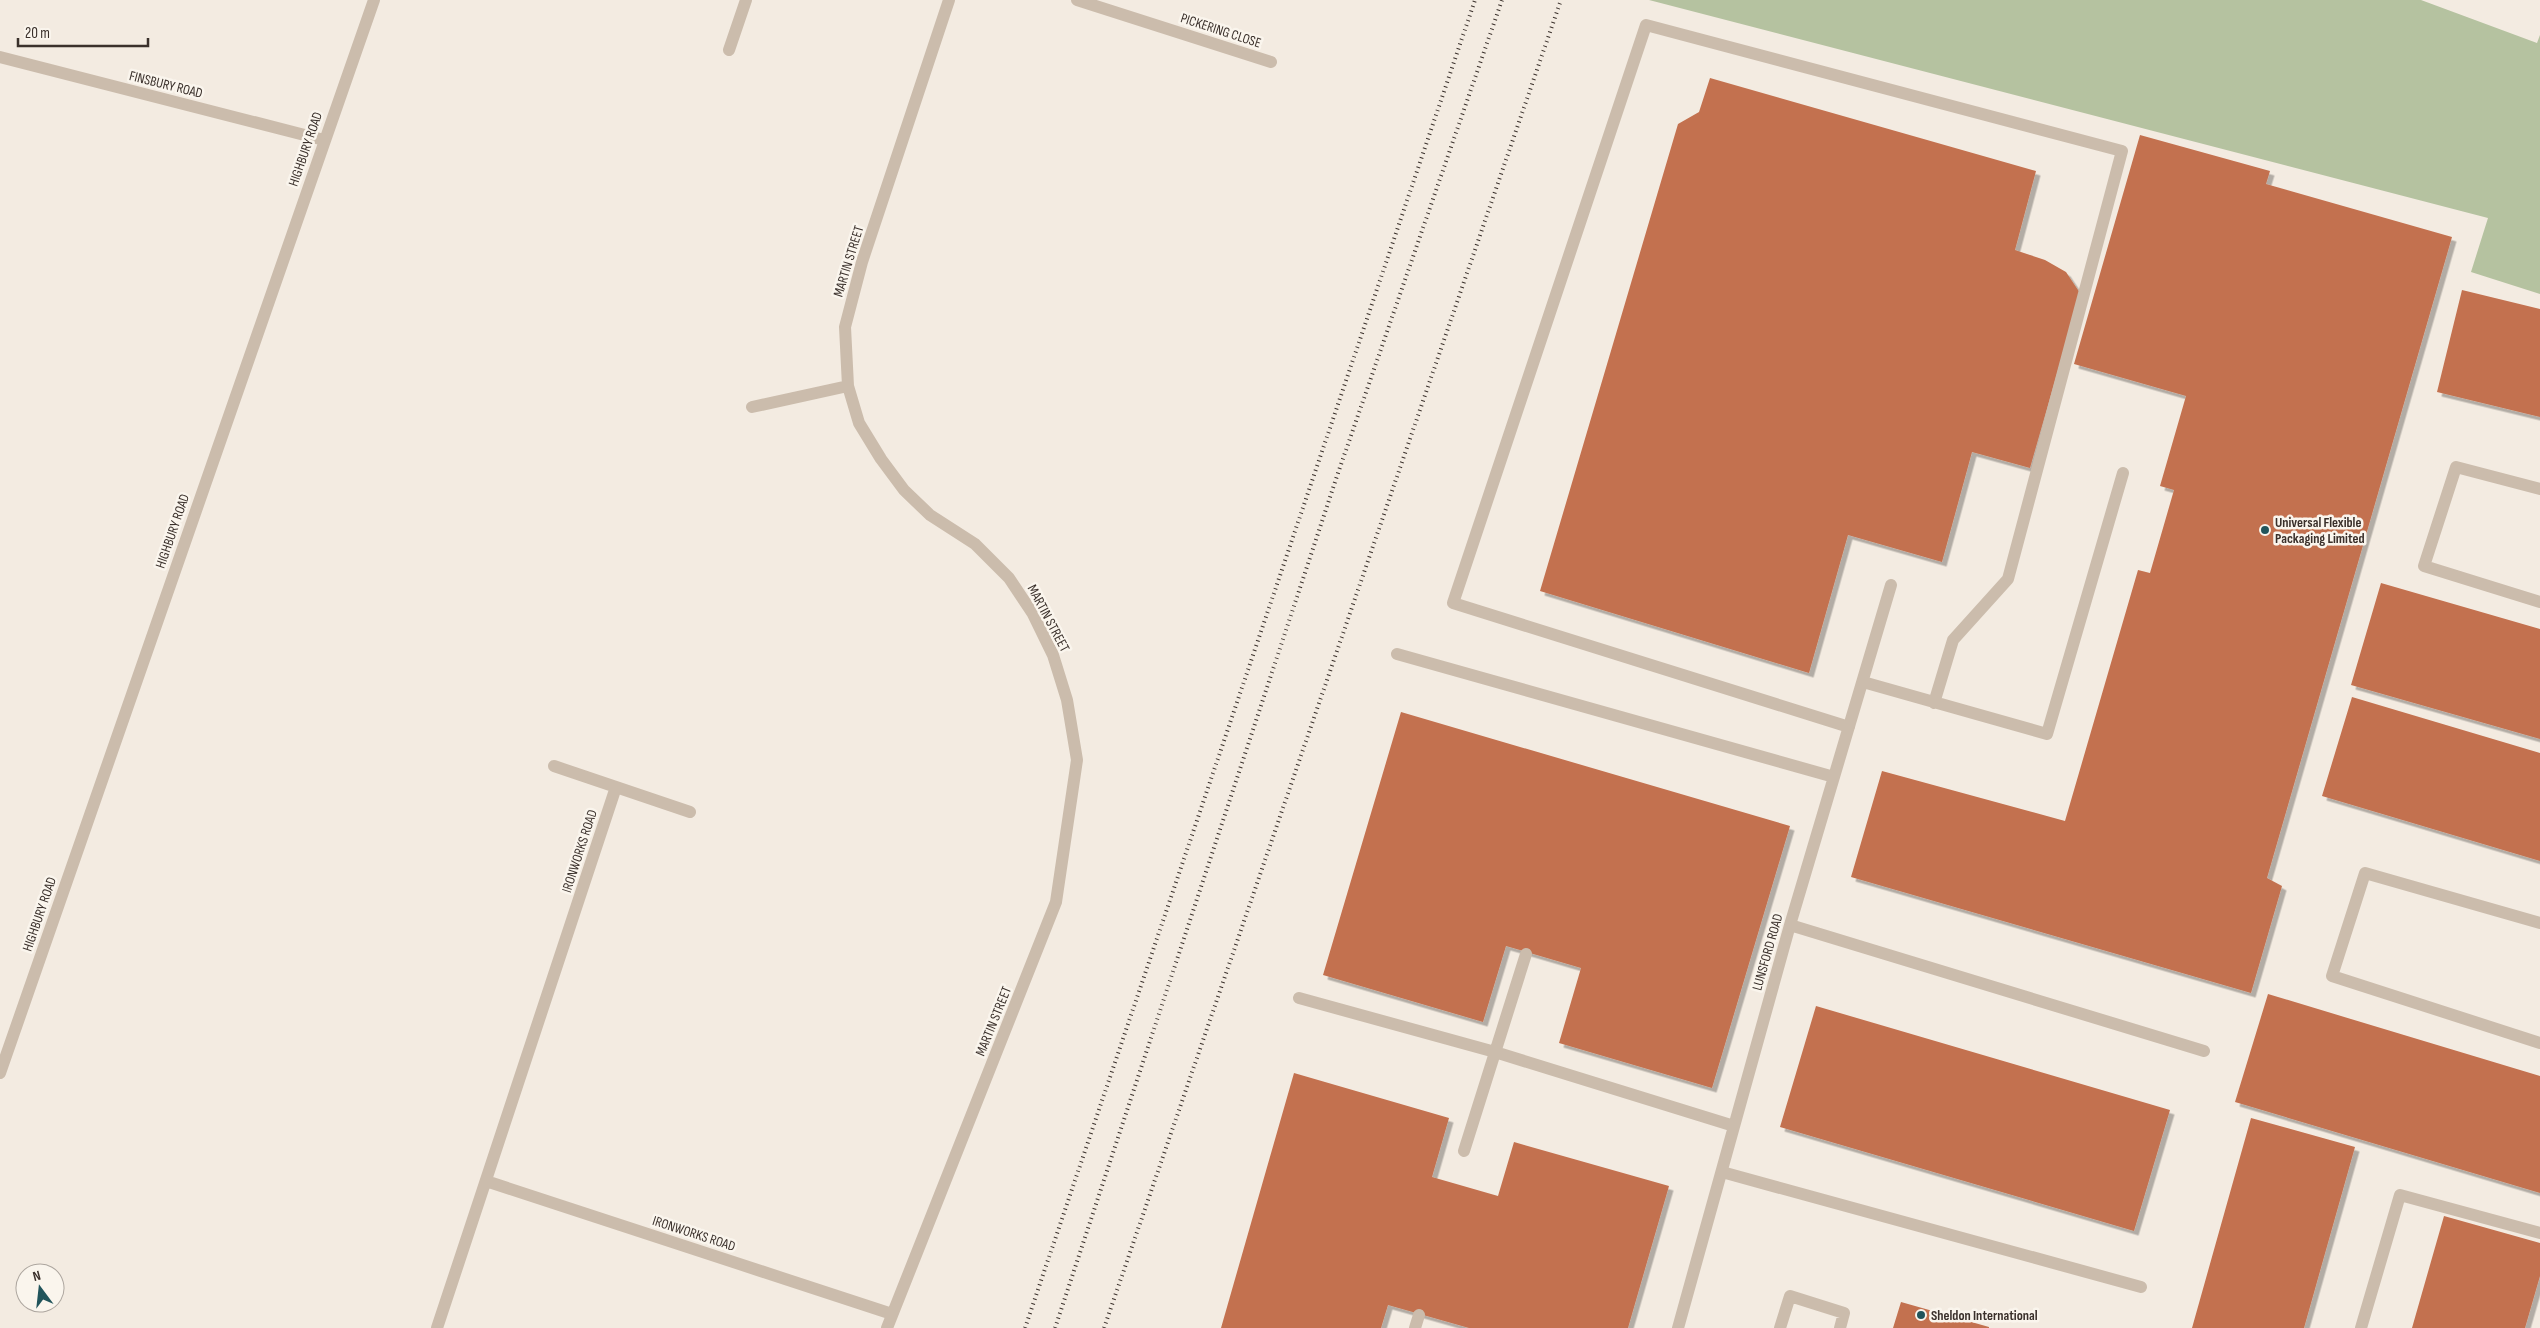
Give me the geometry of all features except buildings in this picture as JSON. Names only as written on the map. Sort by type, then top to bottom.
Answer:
[{"type":"street","name":"HIGHBURY ROAD","points":[[0,1073],[374,0]]},
{"type":"street","points":[[728,50],[746,0]]},
{"type":"street","name":"MARTIN STREET","points":[[887,1328],[1056,902],[1077,760],[1067,700],[1054,655],[1033,614],[1009,578],[975,544],[930,516],[904,490],[881,459],[860,423],[848,386],[845,327],[862,262],[949,0]]},
{"type":"street","name":"PICKERING CLOSE","points":[[1077,0],[1271,62]]},
{"type":"street","points":[[1849,727],[1453,603],[1646,25],[2122,151],[2008,579],[1954,640],[1934,703]]},
{"type":"street","name":"FINSBURY ROAD","points":[[0,58],[324,140]]},
{"type":"street","points":[[752,407],[848,386]]},
{"type":"street","points":[[2540,489],[2456,467],[2424,566],[2540,602]]},
{"type":"street","points":[[1863,682],[2047,734],[2123,473]]},
{"type":"street","name":"LUNSFORD ROAD","points":[[1678,1328],[1790,925],[1891,585]]},
{"type":"street","points":[[1397,654],[1834,777]]},
{"type":"street","points":[[554,766],[690,812]]},
{"type":"street","name":"IRONWORKS ROAD","points":[[438,1328],[616,787]]},
{"type":"street","points":[[2540,923],[2365,873],[2332,976],[2540,1043]]},
{"type":"street","points":[[1790,925],[2204,1051]]},
{"type":"street","points":[[1464,1151],[1526,954]]},
{"type":"street","points":[[1299,998],[1495,1052],[1734,1126]]},
{"type":"street","points":[[1722,1172],[2141,1287]]},
{"type":"street","name":"IRONWORKS ROAD","points":[[486,1181],[892,1314]]},
{"type":"street","points":[[2361,1328],[2400,1195],[2540,1233]]},
{"type":"street","points":[[1780,1328],[1790,1296],[1844,1313],[1840,1328]]},
{"type":"street","points":[[1415,1328],[1420,1315]]},
{"type":"green space","points":[[1649,0],[2421,0],[2537,43],[2540,35],[2540,294],[2471,272],[2488,218]]},
{"type":"railway","points":[[1025,1328],[1475,0]]},
{"type":"railway","points":[[1055,1328],[1337,476],[1502,0]]},
{"type":"railway","points":[[1104,1328],[1561,0]]},
{"type":"place","name":"Universal Flexible Packaging Limited","points":[[2265,530]]},
{"type":"place","name":"Sheldon International","points":[[1921,1315]]}]
